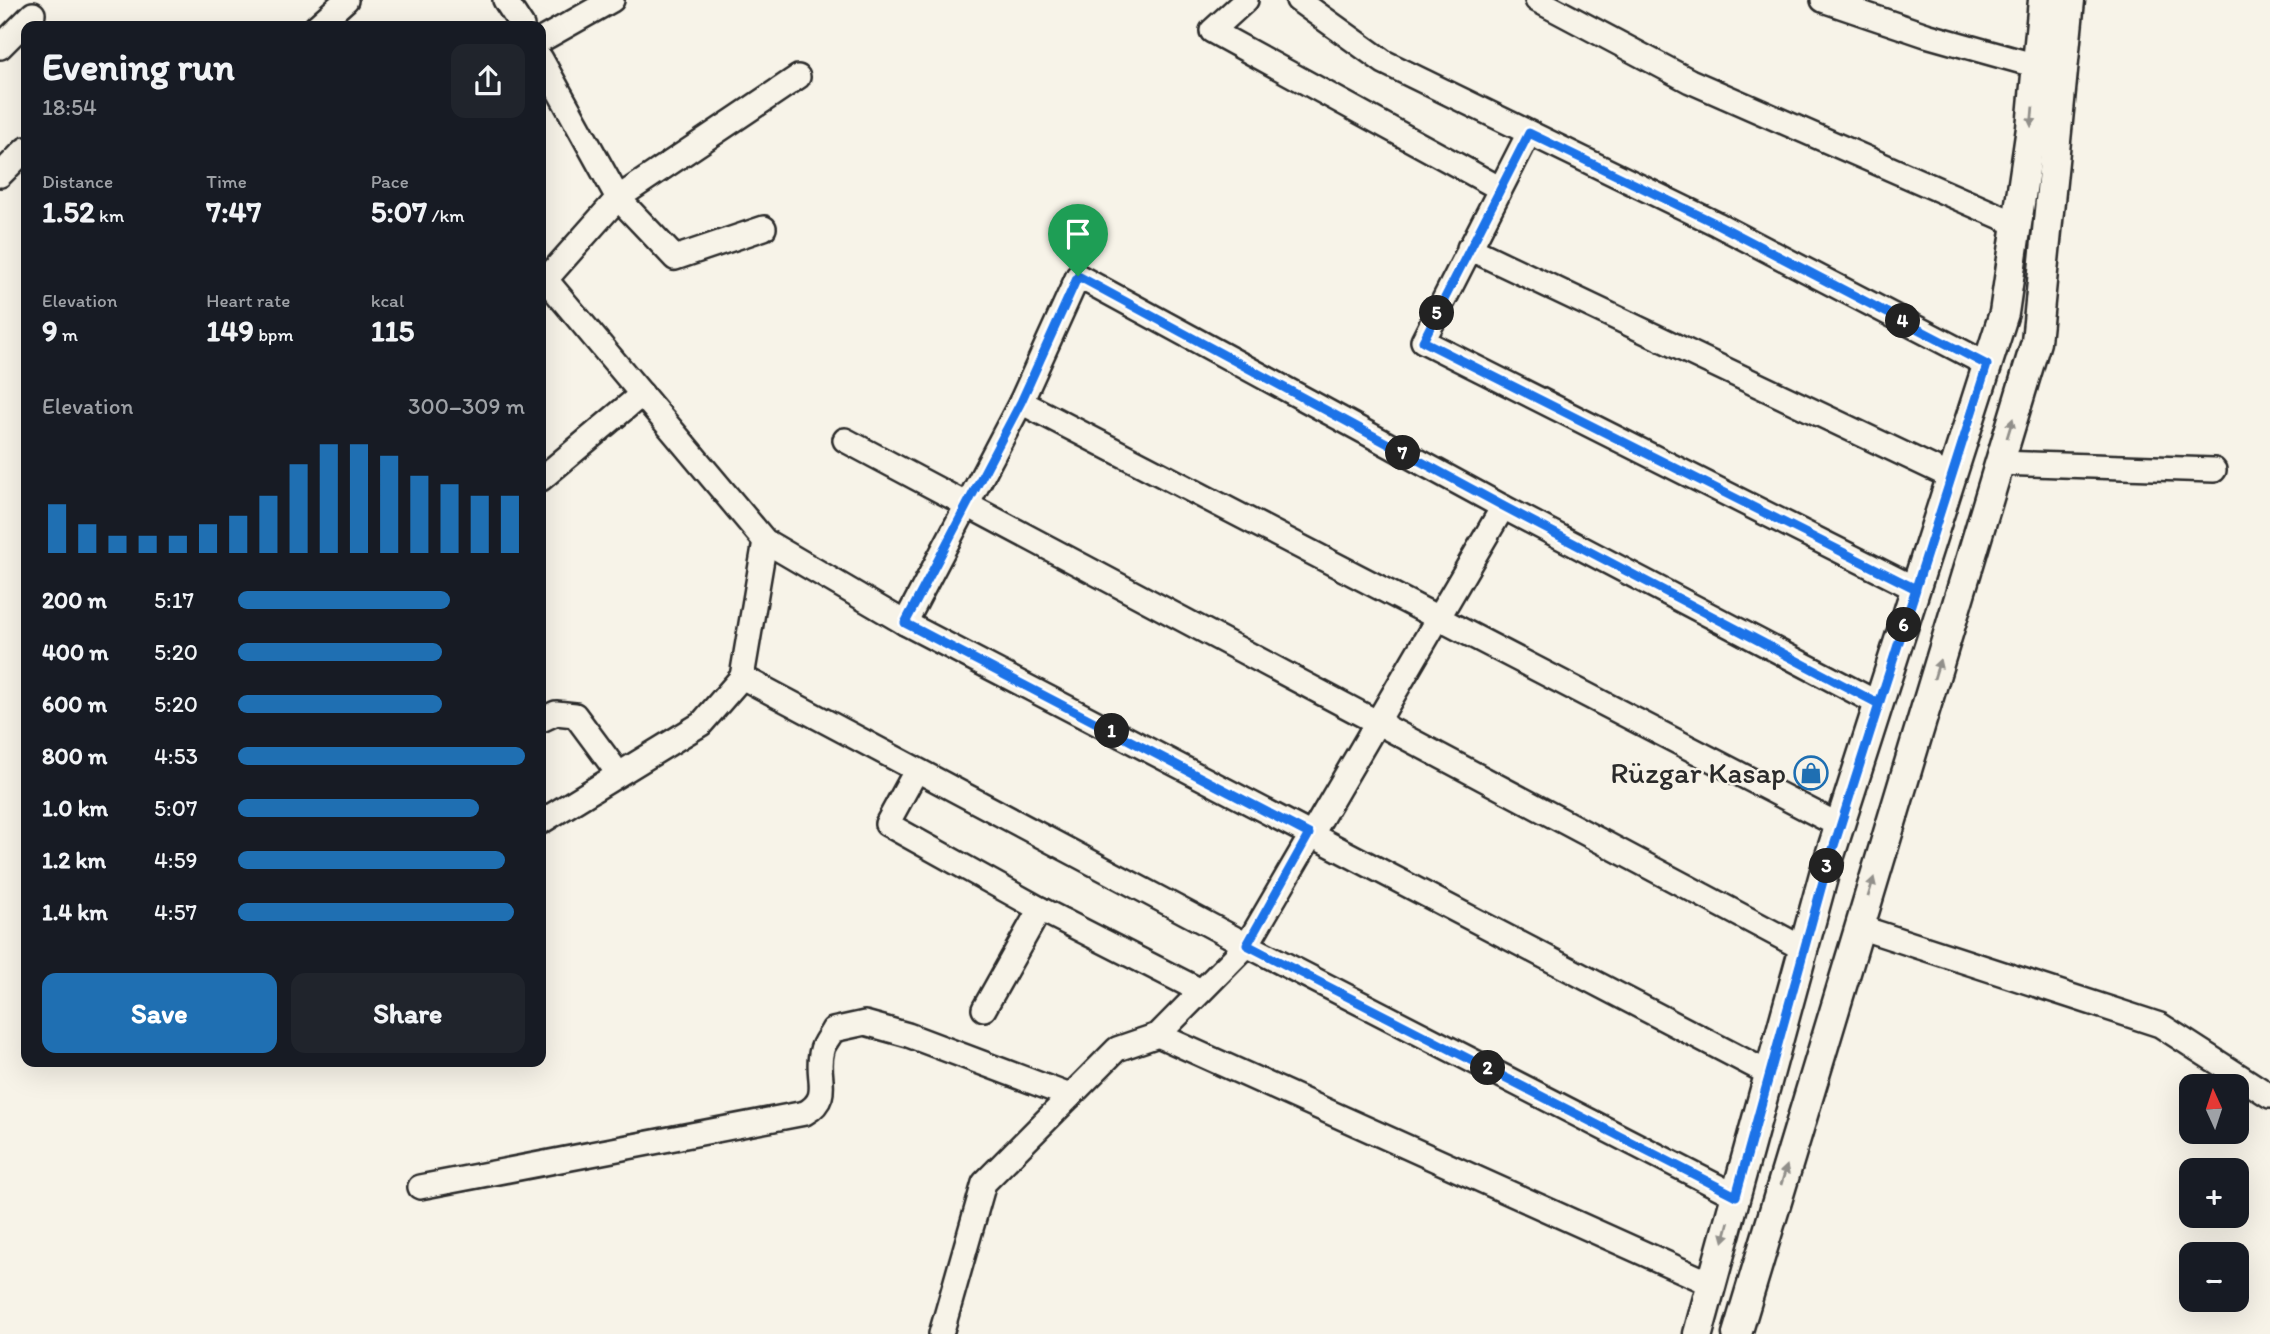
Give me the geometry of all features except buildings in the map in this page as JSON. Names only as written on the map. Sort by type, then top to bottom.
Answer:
[{"type":"main road","points":[[1698,1334],[1840,826],[2004,313],[2037,66],[2043,0]]},
{"type":"main road","points":[[1737,1334],[2036,342],[2070,0]]},
{"type":"street","points":[[326,21],[346,0]]},
{"type":"street","points":[[505,0],[519,21]]},
{"type":"street","points":[[546,37],[612,0]]},
{"type":"street","points":[[1246,0],[1212,31],[1499,188]]},
{"type":"street","points":[[1297,0],[1384,62],[1717,224],[1987,365]]},
{"type":"street","points":[[1537,0],[1690,81],[2017,224]]},
{"type":"street","points":[[1823,0],[1926,35],[2037,66]]},
{"type":"street","points":[[0,47],[21,25]]},
{"type":"street","points":[[546,68],[618,198],[675,258],[764,228]]},
{"type":"street","points":[[546,274],[618,198],[797,77]]},
{"type":"street","points":[[1529,133],[1423,341],[1916,589]]},
{"type":"street","points":[[0,175],[21,154]]},
{"type":"street","points":[[1469,248],[1952,477]]},
{"type":"street","points":[[905,623],[1021,402],[1078,276],[1503,506],[1879,704]]},
{"type":"street","points":[[546,278],[765,541],[905,623],[1770,1074]]},
{"type":"street","points":[[546,475],[642,394]]},
{"type":"street","points":[[1021,402],[1840,826]]},
{"type":"street","points":[[845,440],[1804,949]]},
{"type":"street","points":[[1999,463],[2214,470]]},
{"type":"street","points":[[941,1334],[984,1183],[1117,1049],[1158,1035],[1199,990],[1247,945],[1309,834],[1503,506]]},
{"type":"street","points":[[546,819],[701,724],[742,677],[765,541]]},
{"type":"street","points":[[742,677],[1247,945],[1736,1196]]},
{"type":"street","points":[[546,718],[556,713],[575,715],[618,774]]},
{"type":"street","points":[[916,771],[887,824],[1040,909],[1199,990]]},
{"type":"street","points":[[984,1009],[1040,909]]},
{"type":"street","points":[[1859,927],[2160,1025],[2270,1096]]},
{"type":"street","points":[[420,1187],[805,1113],[817,1106],[821,1098],[821,1051],[833,1030],[865,1023],[908,1035],[1070,1096]]},
{"type":"street","points":[[1158,1035],[1712,1284]]},
{"type":"place","name":"Rüzgar Kasap","points":[[1811,773]]},
{"type":"route","points":[[1529,133],[1717,224],[1987,365],[1898,647],[1825,874],[1736,1196],[1247,945],[1309,834],[905,623],[1021,402],[1078,276],[1503,506],[1879,704],[1916,589],[1714,485],[1423,341],[1529,133]]}]
